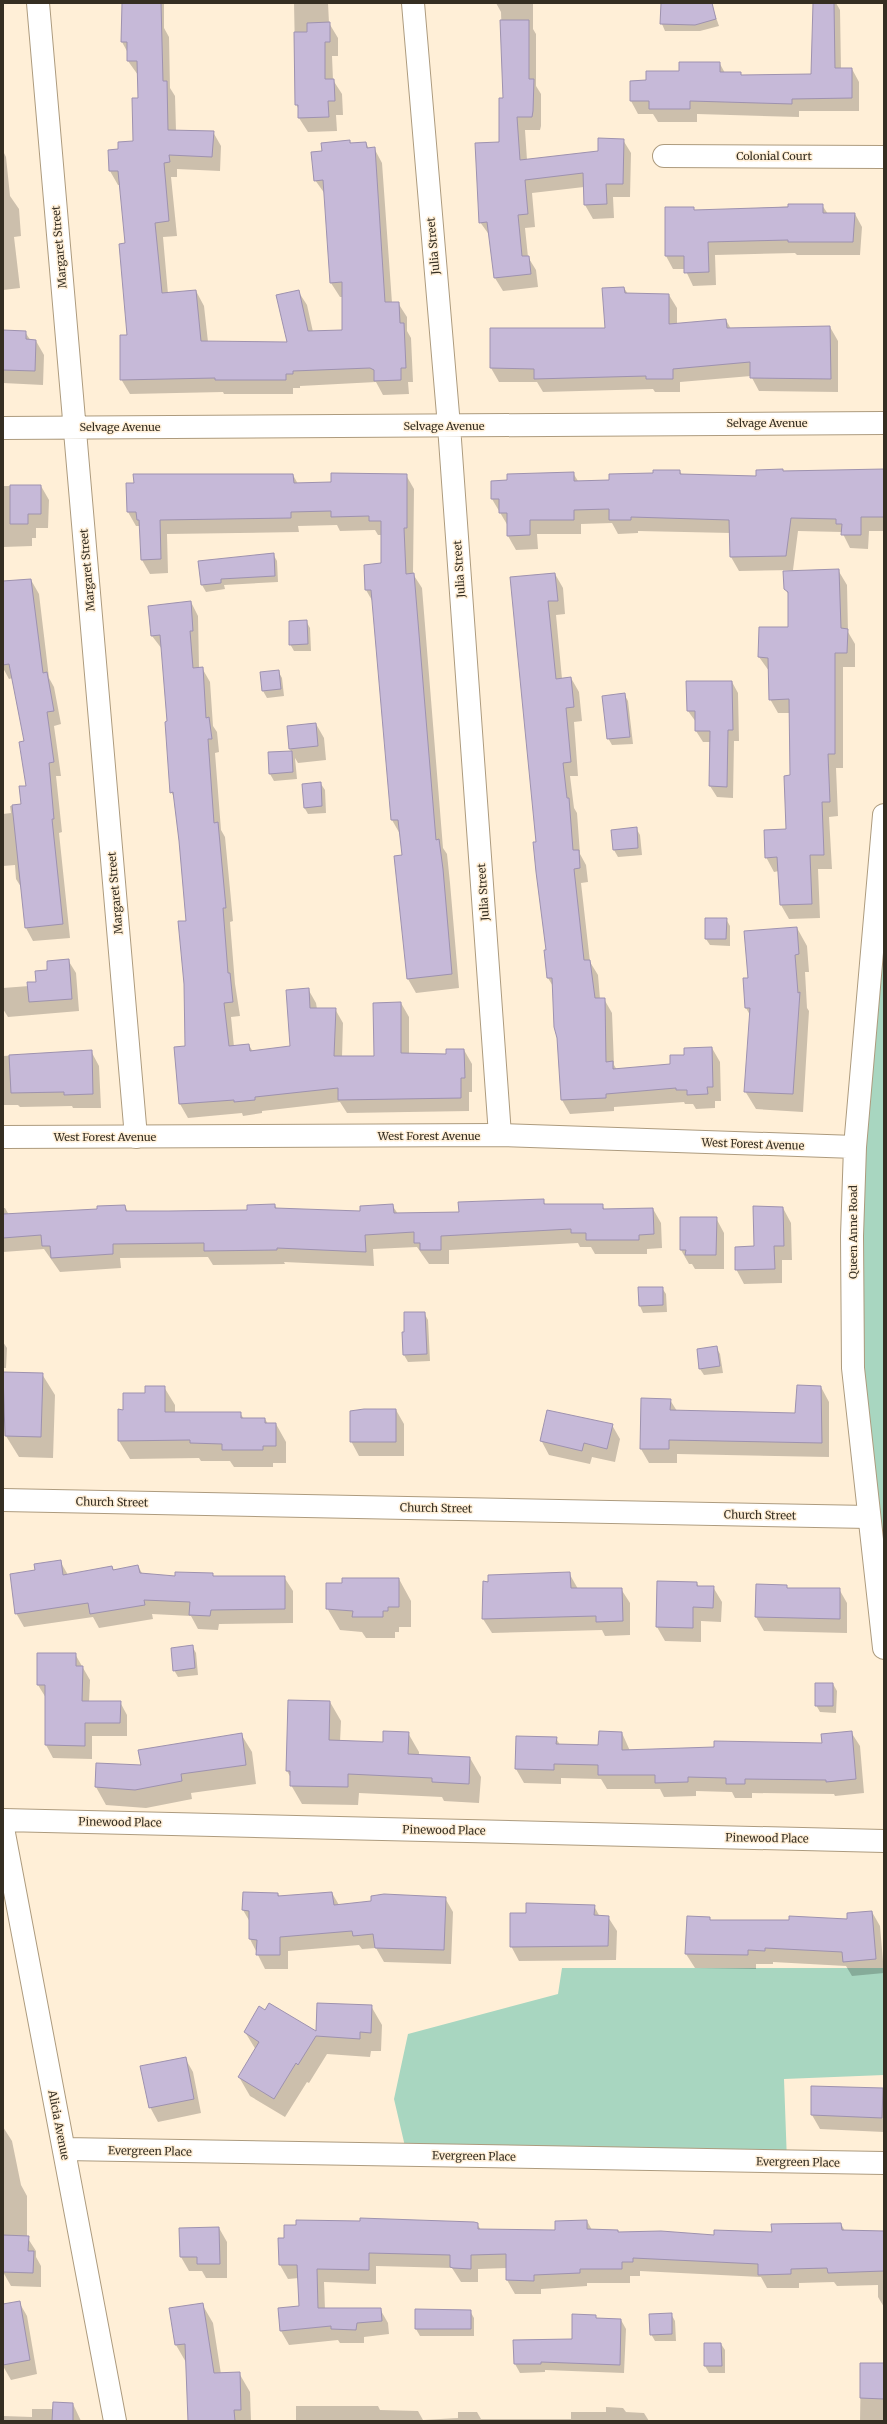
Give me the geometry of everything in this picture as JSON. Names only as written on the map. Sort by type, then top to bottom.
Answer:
[{"type":"street","name":"Margaret Street","points":[[38,3],[136,1137]]},
{"type":"street","name":"Julia Street","points":[[413,3],[449,426],[500,1136]]},
{"type":"street","name":"Colonial Court","points":[[664,156],[884,157]]},
{"type":"street","name":"Selvage Avenue","points":[[3,428],[884,423]]},
{"type":"street","name":"Queen Anne Road","points":[[884,815],[855,1147],[852,1236],[854,1368],[884,1648]]},
{"type":"street","name":"West Forest Avenue","points":[[3,1137],[500,1136],[855,1147]]},
{"type":"street","name":"Church Street","points":[[3,1500],[869,1517]]},
{"type":"street","name":"Pinewood Place","points":[[3,1820],[884,1840]]},
{"type":"street","name":"Alicia Avenue","points":[[3,1828],[115,2421]]},
{"type":"street","name":"Evergreen Place","points":[[64,2149],[884,2163]]},
{"type":"green space","points":[[884,815],[884,1648],[853,1368]]},
{"type":"green space","points":[[562,1968],[884,1968],[884,2075],[784,2079],[787,2162],[407,2155],[394,2099],[408,2034],[558,1994]]},
{"type":"building","points":[[122,3],[161,3],[163,81],[167,81],[168,130],[214,131],[212,157],[169,155],[170,162],[164,163],[169,221],[155,223],[162,293],[196,290],[201,341],[287,342],[276,295],[299,290],[308,331],[342,330],[342,282],[330,283],[323,180],[314,181],[311,152],[322,151],[321,143],[350,140],[350,143],[366,142],[367,148],[375,147],[385,302],[399,302],[400,323],[404,323],[406,368],[401,368],[401,380],[374,381],[374,370],[370,368],[293,371],[293,374],[286,374],[286,380],[215,380],[215,378],[120,380],[120,335],[127,335],[119,244],[125,243],[118,171],[109,171],[108,150],[118,149],[118,142],[133,141],[132,98],[138,98],[137,61],[127,61],[127,42],[121,42]]},
{"type":"building","points":[[661,3],[712,3],[716,19],[695,25],[660,24]]},
{"type":"building","points":[[813,3],[834,3],[835,68],[852,68],[852,98],[792,99],[792,104],[690,101],[690,109],[649,109],[649,101],[630,101],[630,81],[646,80],[646,71],[679,71],[679,62],[720,62],[720,72],[741,72],[741,75],[811,74]]},
{"type":"building","points":[[500,20],[529,20],[529,79],[534,79],[533,111],[532,117],[517,117],[520,160],[598,151],[598,138],[624,139],[623,184],[606,184],[607,204],[584,205],[583,173],[525,180],[528,214],[518,215],[522,256],[529,256],[531,274],[494,278],[487,222],[479,223],[475,143],[499,142],[499,98],[503,98]]},
{"type":"building","points":[[330,22],[330,42],[325,42],[325,79],[334,79],[335,101],[328,101],[329,117],[298,118],[298,105],[295,105],[294,32],[307,32],[307,23]]},
{"type":"building","points":[[788,204],[823,204],[823,213],[855,213],[853,242],[788,242],[788,240],[708,242],[709,272],[684,273],[684,256],[665,256],[665,207],[694,207],[694,210],[788,207]]},
{"type":"building","points":[[624,287],[625,293],[669,294],[669,324],[726,319],[727,328],[830,326],[831,379],[750,378],[750,362],[673,369],[673,379],[646,379],[646,376],[534,379],[534,369],[490,368],[490,328],[605,328],[602,288]]},
{"type":"building","points":[[3,330],[26,331],[26,339],[36,340],[35,371],[3,370]]},
{"type":"building","points":[[783,469],[783,471],[884,469],[884,517],[861,517],[861,535],[841,535],[842,524],[836,524],[836,519],[791,518],[786,556],[730,557],[729,520],[631,517],[631,520],[609,520],[609,509],[574,510],[574,520],[530,520],[530,535],[507,536],[507,513],[499,513],[499,499],[491,499],[491,481],[507,480],[507,474],[574,472],[574,481],[609,480],[609,474],[653,473],[653,470],[680,470],[680,474],[756,476],[756,470]]},
{"type":"building","points":[[331,473],[407,474],[407,528],[404,528],[406,574],[414,573],[436,840],[439,839],[443,869],[452,974],[407,979],[394,856],[402,855],[398,820],[391,820],[371,590],[365,590],[364,565],[381,563],[381,521],[369,521],[369,516],[331,517],[331,511],[291,512],[291,518],[160,520],[161,559],[141,560],[139,520],[137,520],[136,512],[127,512],[126,483],[134,483],[133,474],[293,474],[294,483],[331,482]]},
{"type":"building","points":[[10,485],[41,485],[41,514],[28,514],[28,524],[10,524]]},
{"type":"building","points":[[274,553],[275,576],[221,579],[221,583],[201,585],[198,561]]},
{"type":"building","points":[[839,569],[841,628],[848,629],[847,653],[835,653],[835,754],[828,754],[830,802],[822,802],[824,855],[810,855],[812,904],[780,905],[777,857],[765,858],[764,830],[786,829],[784,776],[790,775],[789,699],[769,700],[768,658],[758,657],[759,627],[788,627],[788,592],[784,589],[783,571]]},
{"type":"building","points":[[555,573],[558,601],[548,601],[556,679],[571,677],[574,707],[566,708],[571,762],[563,763],[567,798],[569,798],[573,850],[579,850],[580,868],[574,869],[584,960],[590,960],[595,998],[605,998],[606,1062],[613,1061],[613,1069],[670,1064],[670,1055],[684,1055],[684,1048],[712,1047],[713,1087],[707,1087],[708,1094],[687,1095],[687,1090],[676,1090],[676,1088],[606,1094],[606,1098],[561,1100],[557,1038],[554,1027],[552,978],[547,978],[544,950],[546,950],[533,842],[536,842],[510,577]]},
{"type":"building","points":[[31,579],[43,673],[47,672],[54,711],[47,712],[54,762],[49,763],[54,819],[52,819],[63,924],[25,928],[12,805],[21,804],[19,786],[26,786],[19,742],[24,741],[9,664],[3,665],[3,581]]},
{"type":"building","points":[[191,601],[193,631],[190,631],[193,668],[203,667],[206,718],[209,717],[212,739],[208,739],[214,823],[218,822],[226,908],[223,908],[228,973],[230,973],[233,1002],[224,1003],[229,1046],[249,1044],[250,1051],[290,1046],[286,990],[309,988],[310,1008],[336,1008],[334,1056],[374,1056],[373,1003],[401,1002],[401,1053],[446,1054],[446,1049],[464,1049],[465,1078],[461,1078],[461,1098],[338,1100],[338,1088],[255,1097],[255,1100],[179,1104],[174,1047],[185,1046],[184,984],[178,921],[186,921],[173,792],[170,793],[165,722],[167,721],[160,635],[151,636],[148,606]]},
{"type":"building","points":[[307,620],[308,644],[289,645],[289,621]]},
{"type":"building","points":[[279,670],[281,689],[262,691],[260,672]]},
{"type":"building","points":[[686,681],[732,681],[733,730],[728,730],[727,787],[709,786],[710,731],[695,731],[695,711],[687,711]]},
{"type":"building","points":[[625,693],[630,737],[607,739],[602,696]]},
{"type":"building","points":[[316,723],[318,746],[289,749],[287,726]]},
{"type":"building","points":[[292,751],[293,772],[269,774],[268,752]]},
{"type":"building","points":[[321,782],[322,806],[304,808],[302,784]]},
{"type":"building","points":[[637,827],[638,848],[613,850],[611,830]]},
{"type":"building","points":[[705,918],[727,918],[726,939],[705,939]]},
{"type":"building","points":[[797,927],[799,954],[795,955],[798,993],[800,992],[793,1094],[744,1092],[750,1008],[745,1008],[743,978],[748,978],[744,931]]},
{"type":"building","points":[[69,959],[72,999],[29,1002],[27,982],[36,982],[35,971],[47,970],[47,961]]},
{"type":"building","points":[[92,1050],[93,1094],[64,1095],[64,1092],[11,1093],[9,1055]]},
{"type":"building","points":[[544,1199],[544,1204],[603,1204],[603,1209],[653,1208],[654,1234],[639,1235],[639,1240],[586,1240],[586,1233],[571,1233],[571,1229],[441,1236],[441,1250],[420,1250],[420,1243],[414,1243],[414,1232],[365,1235],[366,1252],[277,1248],[277,1250],[204,1251],[204,1243],[113,1244],[113,1254],[51,1258],[50,1246],[42,1246],[41,1235],[3,1238],[3,1214],[97,1209],[97,1206],[125,1205],[126,1211],[169,1211],[247,1210],[247,1205],[275,1204],[275,1208],[360,1211],[360,1206],[393,1204],[394,1213],[459,1212],[458,1202]]},
{"type":"building","points":[[753,1206],[783,1207],[784,1246],[774,1246],[775,1269],[735,1270],[735,1247],[754,1246]]},
{"type":"building","points":[[680,1217],[717,1217],[716,1255],[685,1255],[686,1250],[680,1250]]},
{"type":"building","points":[[638,1287],[663,1287],[663,1305],[639,1306]]},
{"type":"building","points":[[404,1312],[425,1312],[427,1354],[403,1355],[402,1332],[404,1332]]},
{"type":"building","points":[[717,1346],[720,1366],[699,1369],[697,1349]]},
{"type":"building","points":[[3,1372],[43,1373],[41,1437],[5,1436]]},
{"type":"building","points":[[797,1385],[821,1386],[822,1443],[669,1440],[669,1449],[640,1449],[641,1398],[671,1399],[670,1410],[795,1413]]},
{"type":"building","points":[[145,1386],[165,1386],[165,1412],[241,1412],[241,1418],[265,1418],[265,1423],[276,1423],[276,1446],[263,1446],[263,1450],[222,1450],[222,1444],[190,1443],[190,1440],[118,1441],[118,1409],[123,1410],[123,1393],[145,1393]]},
{"type":"building","points":[[364,1409],[396,1409],[396,1442],[350,1442],[350,1411]]},
{"type":"building","points":[[547,1410],[613,1424],[607,1449],[584,1443],[582,1451],[540,1441]]},
{"type":"building","points":[[61,1560],[63,1575],[112,1566],[113,1570],[138,1565],[140,1573],[175,1576],[175,1572],[213,1573],[213,1576],[285,1576],[285,1609],[211,1610],[210,1616],[189,1615],[190,1602],[144,1600],[145,1605],[90,1614],[88,1603],[15,1614],[10,1574],[35,1570],[34,1564]]},
{"type":"building","points":[[570,1572],[571,1588],[622,1588],[623,1621],[596,1622],[596,1616],[482,1619],[483,1581],[488,1582],[488,1575]]},
{"type":"building","points":[[342,1578],[399,1578],[399,1607],[388,1607],[388,1611],[383,1611],[383,1617],[352,1617],[353,1611],[326,1609],[326,1583],[342,1583]]},
{"type":"building","points":[[657,1581],[697,1582],[697,1586],[714,1586],[713,1608],[693,1607],[693,1628],[656,1627]]},
{"type":"building","points":[[756,1584],[787,1585],[787,1588],[840,1588],[840,1619],[755,1617]]},
{"type":"building","points":[[193,1645],[195,1668],[173,1671],[171,1648]]},
{"type":"building","points":[[37,1653],[76,1653],[76,1666],[83,1666],[82,1701],[121,1701],[120,1723],[85,1723],[85,1746],[45,1745],[45,1685],[37,1685]]},
{"type":"building","points":[[815,1683],[833,1683],[833,1706],[815,1706]]},
{"type":"building","points":[[288,1700],[330,1701],[329,1740],[383,1742],[383,1731],[409,1732],[408,1754],[470,1757],[469,1784],[432,1782],[432,1778],[348,1774],[348,1787],[290,1786],[290,1771],[286,1771]]},
{"type":"building","points":[[599,1731],[622,1732],[622,1750],[714,1747],[714,1741],[822,1743],[821,1734],[852,1731],[856,1779],[826,1782],[826,1780],[745,1779],[745,1784],[726,1784],[726,1778],[688,1777],[688,1782],[655,1783],[655,1775],[598,1775],[598,1765],[554,1764],[554,1770],[515,1769],[516,1736],[557,1737],[556,1744],[598,1745]]},
{"type":"building","points":[[242,1733],[246,1765],[181,1774],[182,1781],[135,1790],[95,1787],[96,1763],[141,1765],[138,1750]]},
{"type":"building","points":[[243,1892],[278,1893],[278,1896],[332,1892],[334,1905],[371,1901],[371,1896],[384,1894],[446,1897],[444,1950],[375,1948],[373,1934],[353,1936],[352,1931],[280,1937],[280,1955],[256,1955],[257,1940],[249,1939],[249,1911],[242,1910]]},
{"type":"building","points":[[526,1903],[595,1905],[594,1915],[609,1916],[608,1946],[510,1947],[510,1913],[526,1913]]},
{"type":"building","points":[[872,1911],[876,1959],[843,1962],[842,1952],[765,1948],[765,1951],[748,1950],[748,1955],[685,1954],[687,1916],[710,1917],[710,1920],[789,1920],[789,1916],[847,1919],[847,1913]]},
{"type":"building","points":[[269,2003],[316,2031],[317,2003],[372,2005],[371,2033],[360,2032],[360,2039],[316,2036],[298,2065],[296,2063],[274,2099],[238,2077],[259,2042],[244,2032],[259,2006],[265,2010]]},
{"type":"building","points":[[186,2057],[194,2099],[149,2108],[140,2066]]},
{"type":"building","points":[[811,2086],[883,2088],[882,2118],[811,2115]]},
{"type":"building","points":[[360,2218],[474,2222],[478,2223],[478,2229],[555,2230],[555,2221],[587,2220],[587,2229],[618,2230],[618,2232],[661,2231],[714,2235],[714,2230],[772,2232],[771,2224],[841,2223],[842,2230],[884,2231],[884,2271],[828,2273],[827,2268],[791,2269],[791,2274],[758,2275],[758,2264],[633,2258],[633,2262],[622,2262],[622,2269],[580,2269],[580,2273],[534,2275],[534,2281],[506,2280],[506,2254],[471,2255],[471,2269],[450,2267],[450,2255],[369,2253],[369,2270],[317,2269],[318,2308],[381,2308],[382,2321],[357,2323],[356,2330],[331,2329],[331,2326],[280,2331],[278,2308],[299,2306],[297,2265],[279,2265],[278,2238],[284,2238],[284,2225],[296,2225],[296,2220],[360,2221]]},
{"type":"building","points":[[219,2227],[220,2264],[197,2264],[197,2257],[180,2257],[179,2228]]},
{"type":"building","points":[[3,2235],[29,2236],[28,2251],[34,2251],[33,2273],[3,2272]]},
{"type":"building","points":[[20,2301],[30,2360],[3,2365],[3,2304]]},
{"type":"building","points":[[203,2303],[214,2373],[240,2372],[241,2410],[234,2410],[235,2421],[188,2421],[185,2344],[175,2345],[169,2308]]},
{"type":"building","points":[[415,2309],[471,2310],[471,2329],[415,2329]]},
{"type":"building","points":[[672,2313],[672,2334],[650,2335],[649,2314]]},
{"type":"building","points":[[572,2314],[596,2315],[596,2318],[621,2319],[620,2365],[541,2362],[541,2364],[514,2364],[513,2340],[572,2339]]},
{"type":"building","points":[[704,2343],[721,2343],[722,2366],[704,2366]]},
{"type":"building","points":[[860,2363],[884,2363],[884,2399],[860,2398]]},
{"type":"building","points":[[53,2402],[73,2403],[73,2421],[52,2421]]}]
